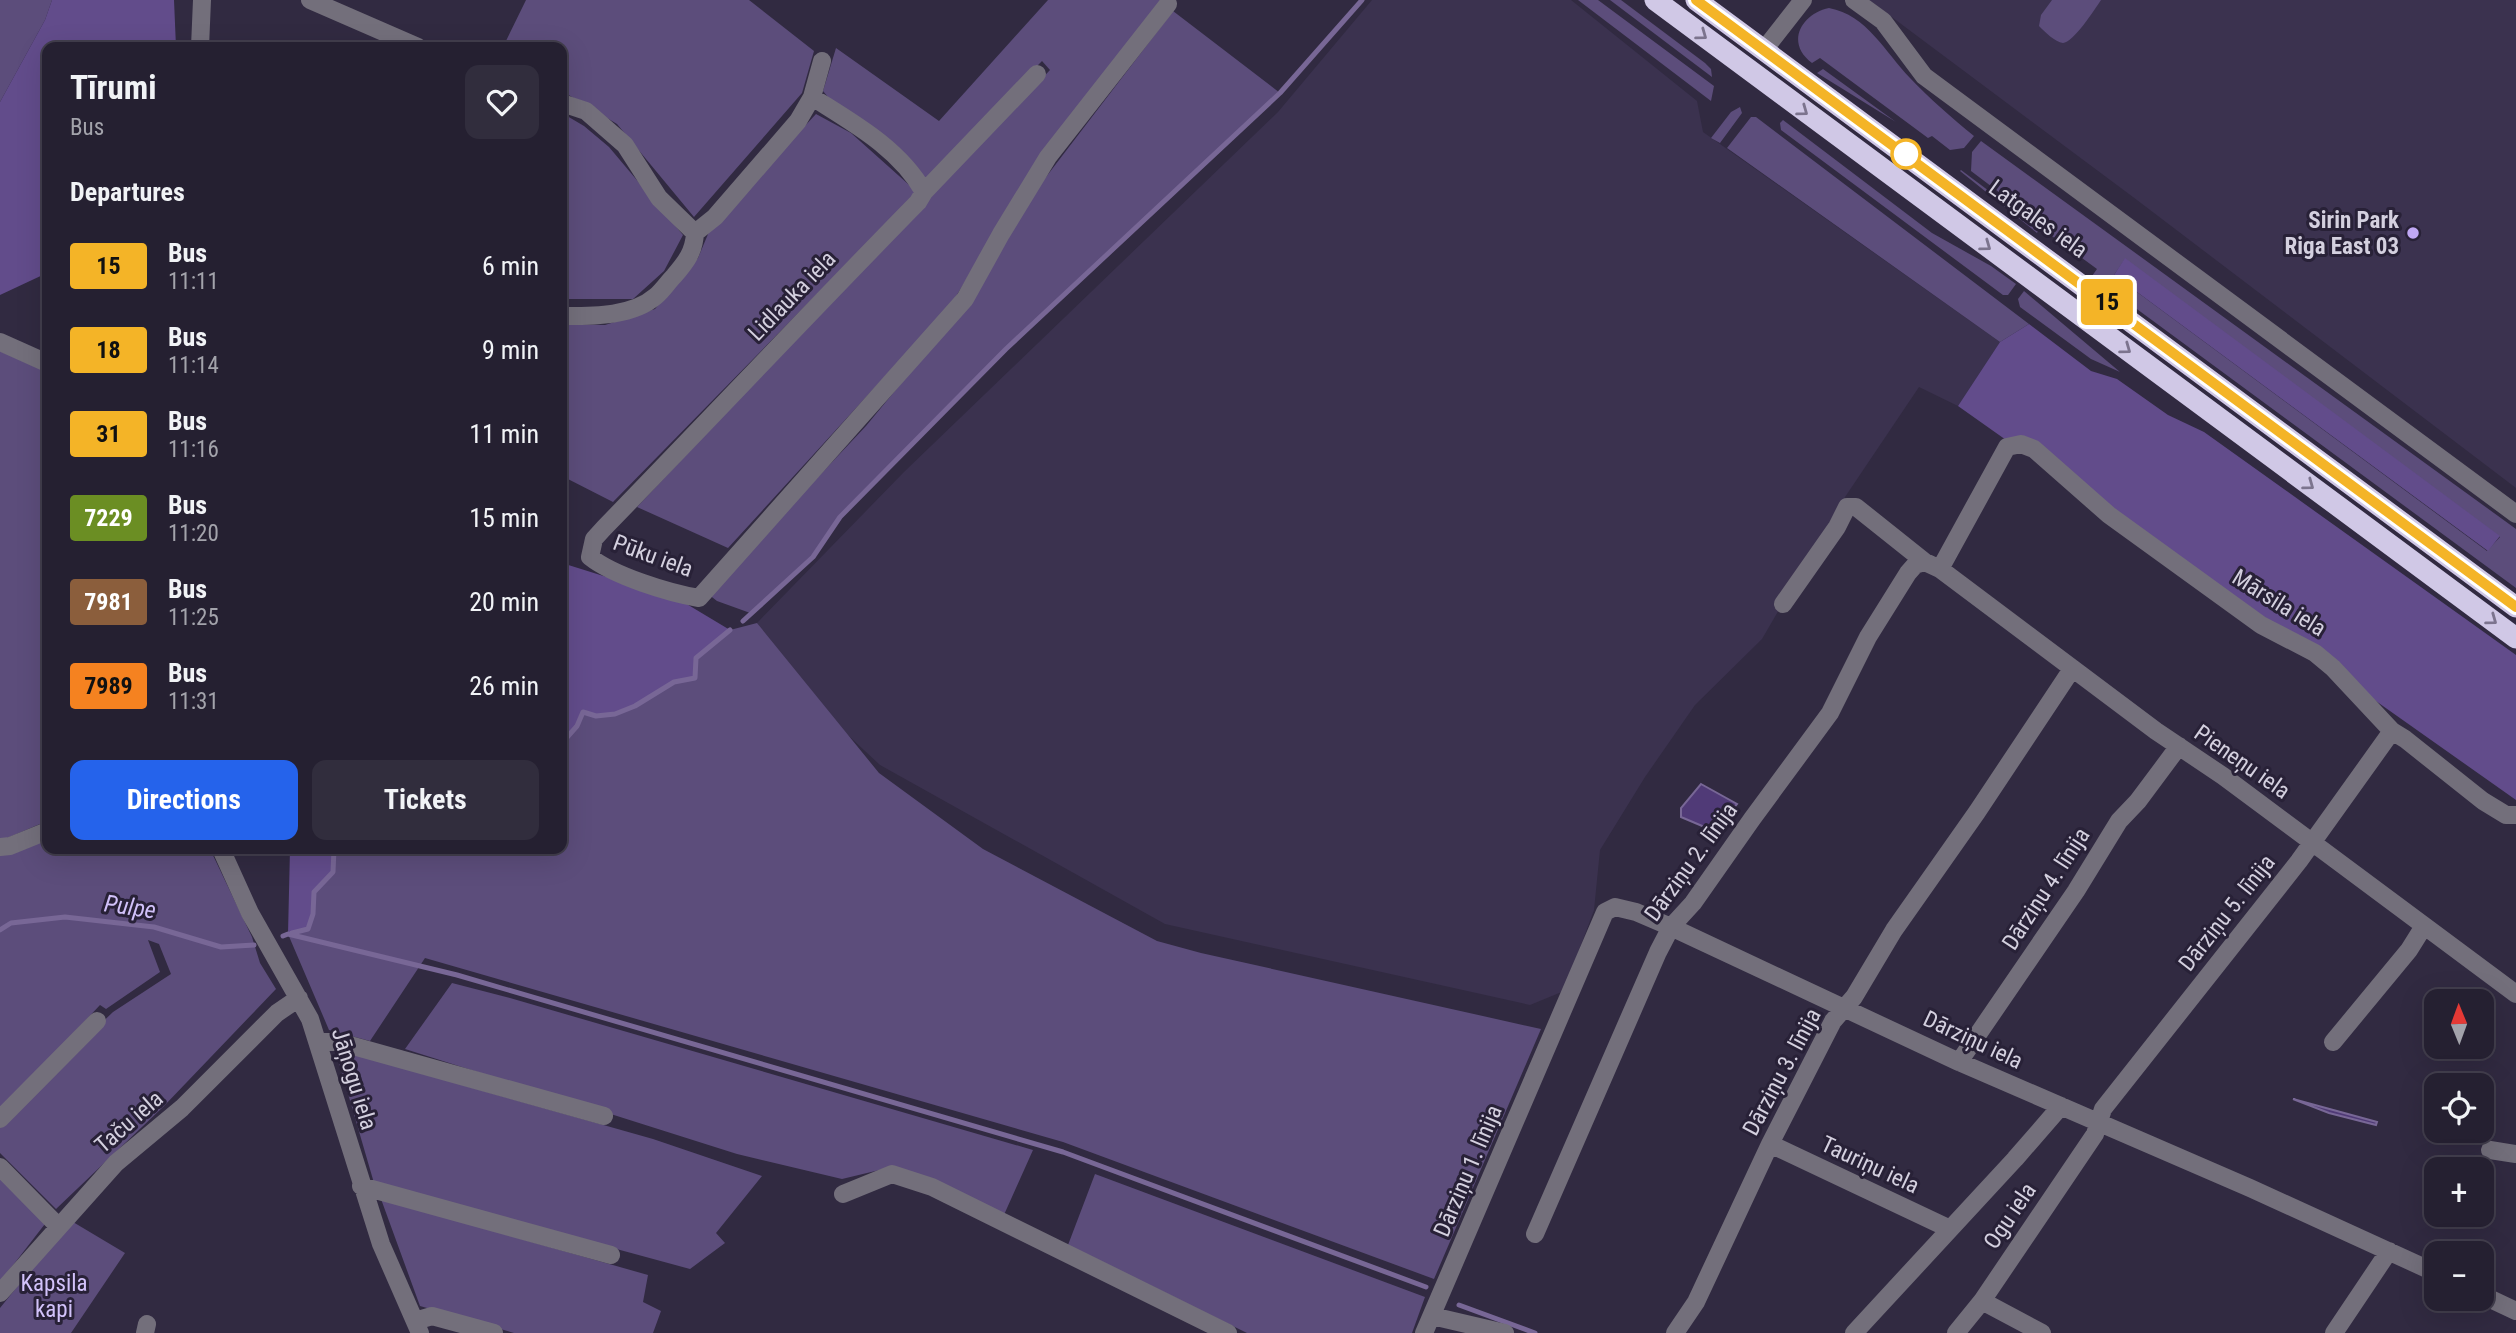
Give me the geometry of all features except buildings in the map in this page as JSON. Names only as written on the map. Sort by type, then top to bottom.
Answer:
[{"type":"highway","points":[[1655,0],[2516,638]]},
{"type":"highway","name":"Latgales iela","points":[[1696,0],[2516,607]]},
{"type":"highway","points":[[1748,70],[1763,51]]},
{"type":"street","points":[[200,42],[202,0]]},
{"type":"street","points":[[310,0],[407,42]]},
{"type":"street","points":[[1763,51],[1803,0]]},
{"type":"street","points":[[1854,0],[1883,21],[1923,76],[2516,514]]},
{"type":"street","name":"Pūku iela","points":[[590,557],[601,566],[672,592],[699,598],[965,299],[1048,157],[1168,4]]},
{"type":"street","points":[[567,316],[592,317],[627,310],[655,297],[687,261],[694,247],[695,233],[715,217],[797,121],[813,97],[822,61]]},
{"type":"street","name":"Lidlauka iela","points":[[590,557],[594,539],[604,528],[918,202],[924,192],[1037,74]]},
{"type":"street","points":[[813,97],[878,139],[918,181],[924,192]]},
{"type":"street","points":[[567,105],[586,111],[625,145],[659,198],[695,233]]},
{"type":"street","points":[[0,342],[42,361]]},
{"type":"street","name":"Mārsila iela","points":[[2007,447],[2021,444],[2034,449],[2131,531],[2261,625],[2315,653],[2333,668],[2392,731],[2483,801],[2506,815],[2516,815]]},
{"type":"street","name":"Dārziņu 2. līnija","points":[[1535,1234],[1658,951],[1671,927],[1693,903],[1830,713],[1868,638],[1901,584],[1915,565],[1933,565],[2007,447]]},
{"type":"street","points":[[1783,604],[1837,527],[1847,507],[1856,508],[1933,565]]},
{"type":"street","name":"Pieneņu iela","points":[[1933,565],[2516,994]]},
{"type":"street","name":"Dārziņu 3. līnija","points":[[1675,1333],[1696,1302],[1770,1144],[1833,1021],[1854,997],[1894,930],[1977,813],[2072,669]]},
{"type":"street","name":"Dārziņu 5. līnija","points":[[2098,1123],[2103,1108],[2312,842],[2392,731]]},
{"type":"street","name":"Dārziņu 4. līnija","points":[[1959,1062],[2076,891],[2119,821],[2138,801],[2179,746]]},
{"type":"street","points":[[0,847],[10,846],[42,833]]},
{"type":"street","name":"Jāņogu iela","points":[[223,854],[250,913],[299,998],[318,1042],[381,1244],[417,1327]]},
{"type":"street","name":"Dārziņu iela","points":[[1556,1028],[1605,912],[1615,907],[1636,912],[1959,1062],[2424,1267]]},
{"type":"street","points":[[2333,1042],[2409,950],[2424,926]]},
{"type":"street","name":"Taču iela","points":[[0,1293],[116,1163],[182,1108],[277,1013],[299,998]]},
{"type":"street","points":[[0,1119],[97,1021]]},
{"type":"street","name":"Dārziņu 1. līnija","points":[[1424,1333],[1556,1028]]},
{"type":"street","points":[[318,1042],[339,1042],[604,1116]]},
{"type":"street","points":[[1854,1333],[2015,1159],[2060,1106]]},
{"type":"street","name":"Ogu iela","points":[[1956,1333],[1982,1301],[2095,1134],[2098,1123]]},
{"type":"street","name":"Tauriņu iela","points":[[1770,1144],[1950,1229]]},
{"type":"street","points":[[2490,1150],[2516,1154]]},
{"type":"street","points":[[0,1167],[58,1226]]},
{"type":"street","points":[[844,1194],[892,1174],[932,1187],[1228,1333]]},
{"type":"street","points":[[361,1186],[611,1255]]},
{"type":"street","points":[[2334,1333],[2389,1251]]},
{"type":"street","points":[[1982,1301],[2042,1333]]},
{"type":"street","points":[[2494,1301],[2516,1311]]},
{"type":"street","points":[[417,1327],[432,1316],[494,1333]]},
{"type":"street","points":[[1432,1316],[1505,1333]]},
{"type":"shaded area","points":[[52,0],[174,0],[176,42],[42,42],[42,275],[0,295],[0,102],[45,20]]},
{"type":"shaded area","points":[[1372,0],[1571,0],[1697,101],[1703,132],[2000,342],[1958,406],[1919,387],[1843,500],[1762,639],[1695,705],[1645,777],[1600,850],[1594,910],[1564,991],[1530,1005],[1165,924],[880,765],[805,695],[757,623],[904,472],[1278,112]]},
{"type":"shaded area","points":[[1869,0],[2516,0],[2516,488],[2133,197]]},
{"type":"shaded area","points":[[2125,258],[2500,536],[2488,551],[2114,275]]},
{"type":"shaded area","points":[[2029,324],[2091,371],[2117,379],[2168,415],[2204,432],[2516,655],[2516,800],[1958,406],[2000,342]]},
{"type":"shaded area","points":[[567,565],[680,600],[730,630],[696,658],[695,678],[674,682],[635,706],[615,714],[596,716],[583,712],[577,726],[567,737]]},
{"type":"shaded area","points":[[1701,784],[1737,804],[1714,831],[1681,817],[1681,808]]},
{"type":"shaded area","points":[[290,854],[334,854],[333,872],[314,892],[313,914],[308,929],[288,934]]},
{"type":"shaded area","points":[[2293,1099],[2377,1122],[2376,1125],[2329,1113]]},
{"type":"green space","points":[[0,0],[52,0],[45,20],[0,102]]},
{"type":"green space","points":[[526,0],[749,0],[814,51],[802,93],[694,217],[617,124],[567,94],[567,42],[505,42]]},
{"type":"green space","points":[[1048,0],[1161,0],[998,227],[952,303],[728,548],[637,507],[1050,70],[1042,61],[926,179],[881,133],[833,103],[823,91],[836,48],[939,121]]},
{"type":"green space","points":[[1578,0],[1598,0],[1714,86],[1711,101]]},
{"type":"green space","points":[[1610,0],[1621,0],[1705,63],[1711,69],[1712,77]]},
{"type":"green space","points":[[2052,0],[2101,0],[2078,32],[2063,43],[2053,39],[2039,26],[2041,15]]},
{"type":"green space","points":[[1829,8],[1854,18],[1865,26],[1917,85],[1974,136],[1964,148],[1950,150],[1932,136],[1928,138],[1820,58],[1812,63],[1804,55],[1799,47],[1800,30],[1811,16]]},
{"type":"green space","points":[[1173,11],[1280,93],[1006,349],[840,517],[813,557],[753,614],[717,601],[708,594],[866,426],[946,329],[1033,194]]},
{"type":"green space","points":[[1823,69],[1896,122],[1817,73]]},
{"type":"green space","points":[[1740,107],[1742,113],[1720,143],[1711,138],[1731,112]]},
{"type":"green space","points":[[816,114],[851,133],[917,192],[613,502],[567,479],[567,324],[605,325],[655,309],[698,258],[711,227]]},
{"type":"green space","points":[[567,116],[609,147],[683,235],[664,271],[633,299],[567,299]]},
{"type":"green space","points":[[1751,117],[1756,117],[2029,324],[2000,342],[1727,148]]},
{"type":"green space","points":[[1783,120],[1932,233],[1991,266],[2016,284],[2008,295],[2003,295],[1781,130],[1780,123]]},
{"type":"green space","points":[[1981,141],[2516,529],[2516,588],[2092,276],[2097,269],[2026,217],[2016,205],[1971,171],[1972,152]],"holes":[[[2125,259],[2500,537],[2487,551],[2114,275]]]},
{"type":"green space","points":[[1960,171],[2009,206],[2038,231],[2037,233]]},
{"type":"green space","points":[[2024,291],[2120,372],[2091,359],[2020,307],[2018,299]]},
{"type":"green space","points":[[0,351],[42,370],[42,823],[0,841]]},
{"type":"green space","points":[[757,623],[879,773],[983,849],[1157,941],[1541,1029],[1434,1279],[1063,1142],[425,958],[370,1041],[329,1030],[288,934],[308,929],[313,914],[314,892],[333,872],[334,854],[567,854],[567,737],[577,726],[583,712],[596,716],[635,706],[697,667],[696,658],[730,630]]},
{"type":"green space","points":[[42,837],[42,854],[212,854],[252,937],[260,963],[276,989],[164,1106],[56,1209],[0,1153],[0,1127],[113,1012],[171,974],[159,944],[148,940],[160,972],[106,1009],[100,1005],[0,1111],[0,850]]},
{"type":"green space","points":[[452,983],[1033,1150],[1003,1217],[892,1167],[842,1179],[737,1154],[405,1049]]},
{"type":"green space","points":[[335,1049],[653,1139],[762,1176],[716,1233],[725,1243],[690,1269],[374,1183]]},
{"type":"green space","points":[[1095,1174],[1425,1297],[1412,1333],[1247,1333],[1068,1245]]},
{"type":"green space","points":[[0,1176],[48,1220],[0,1282]]},
{"type":"green space","points":[[381,1199],[648,1275],[643,1302],[661,1311],[653,1333],[514,1333],[420,1306]]},
{"type":"green space","name":"Kapsila kapi","points":[[73,1222],[125,1253],[71,1333],[0,1333],[0,1308],[59,1235]]},
{"type":"waterway","points":[[743,621],[813,557],[840,517],[1006,349],[1280,93],[1362,0]]},
{"type":"waterway","points":[[567,737],[577,726],[583,712],[596,716],[615,714],[635,706],[674,682],[695,678],[696,658],[730,630]]},
{"type":"waterway","points":[[292,933],[308,929],[313,914],[314,892],[333,872],[334,854]]},
{"type":"waterway","name":"Pulpe","points":[[0,930],[11,923],[65,917],[154,927],[221,947],[254,945]]},
{"type":"waterway","points":[[283,936],[288,934],[457,975],[1063,1152],[1426,1287]]},
{"type":"waterway","points":[[1459,1305],[1535,1333]]},
{"type":"bus line","name":"15","points":[[1696,0],[2067,272],[2516,607]]},
{"type":"place","name":"Sirin Park Riga East 03","points":[[2413,233]]}]
